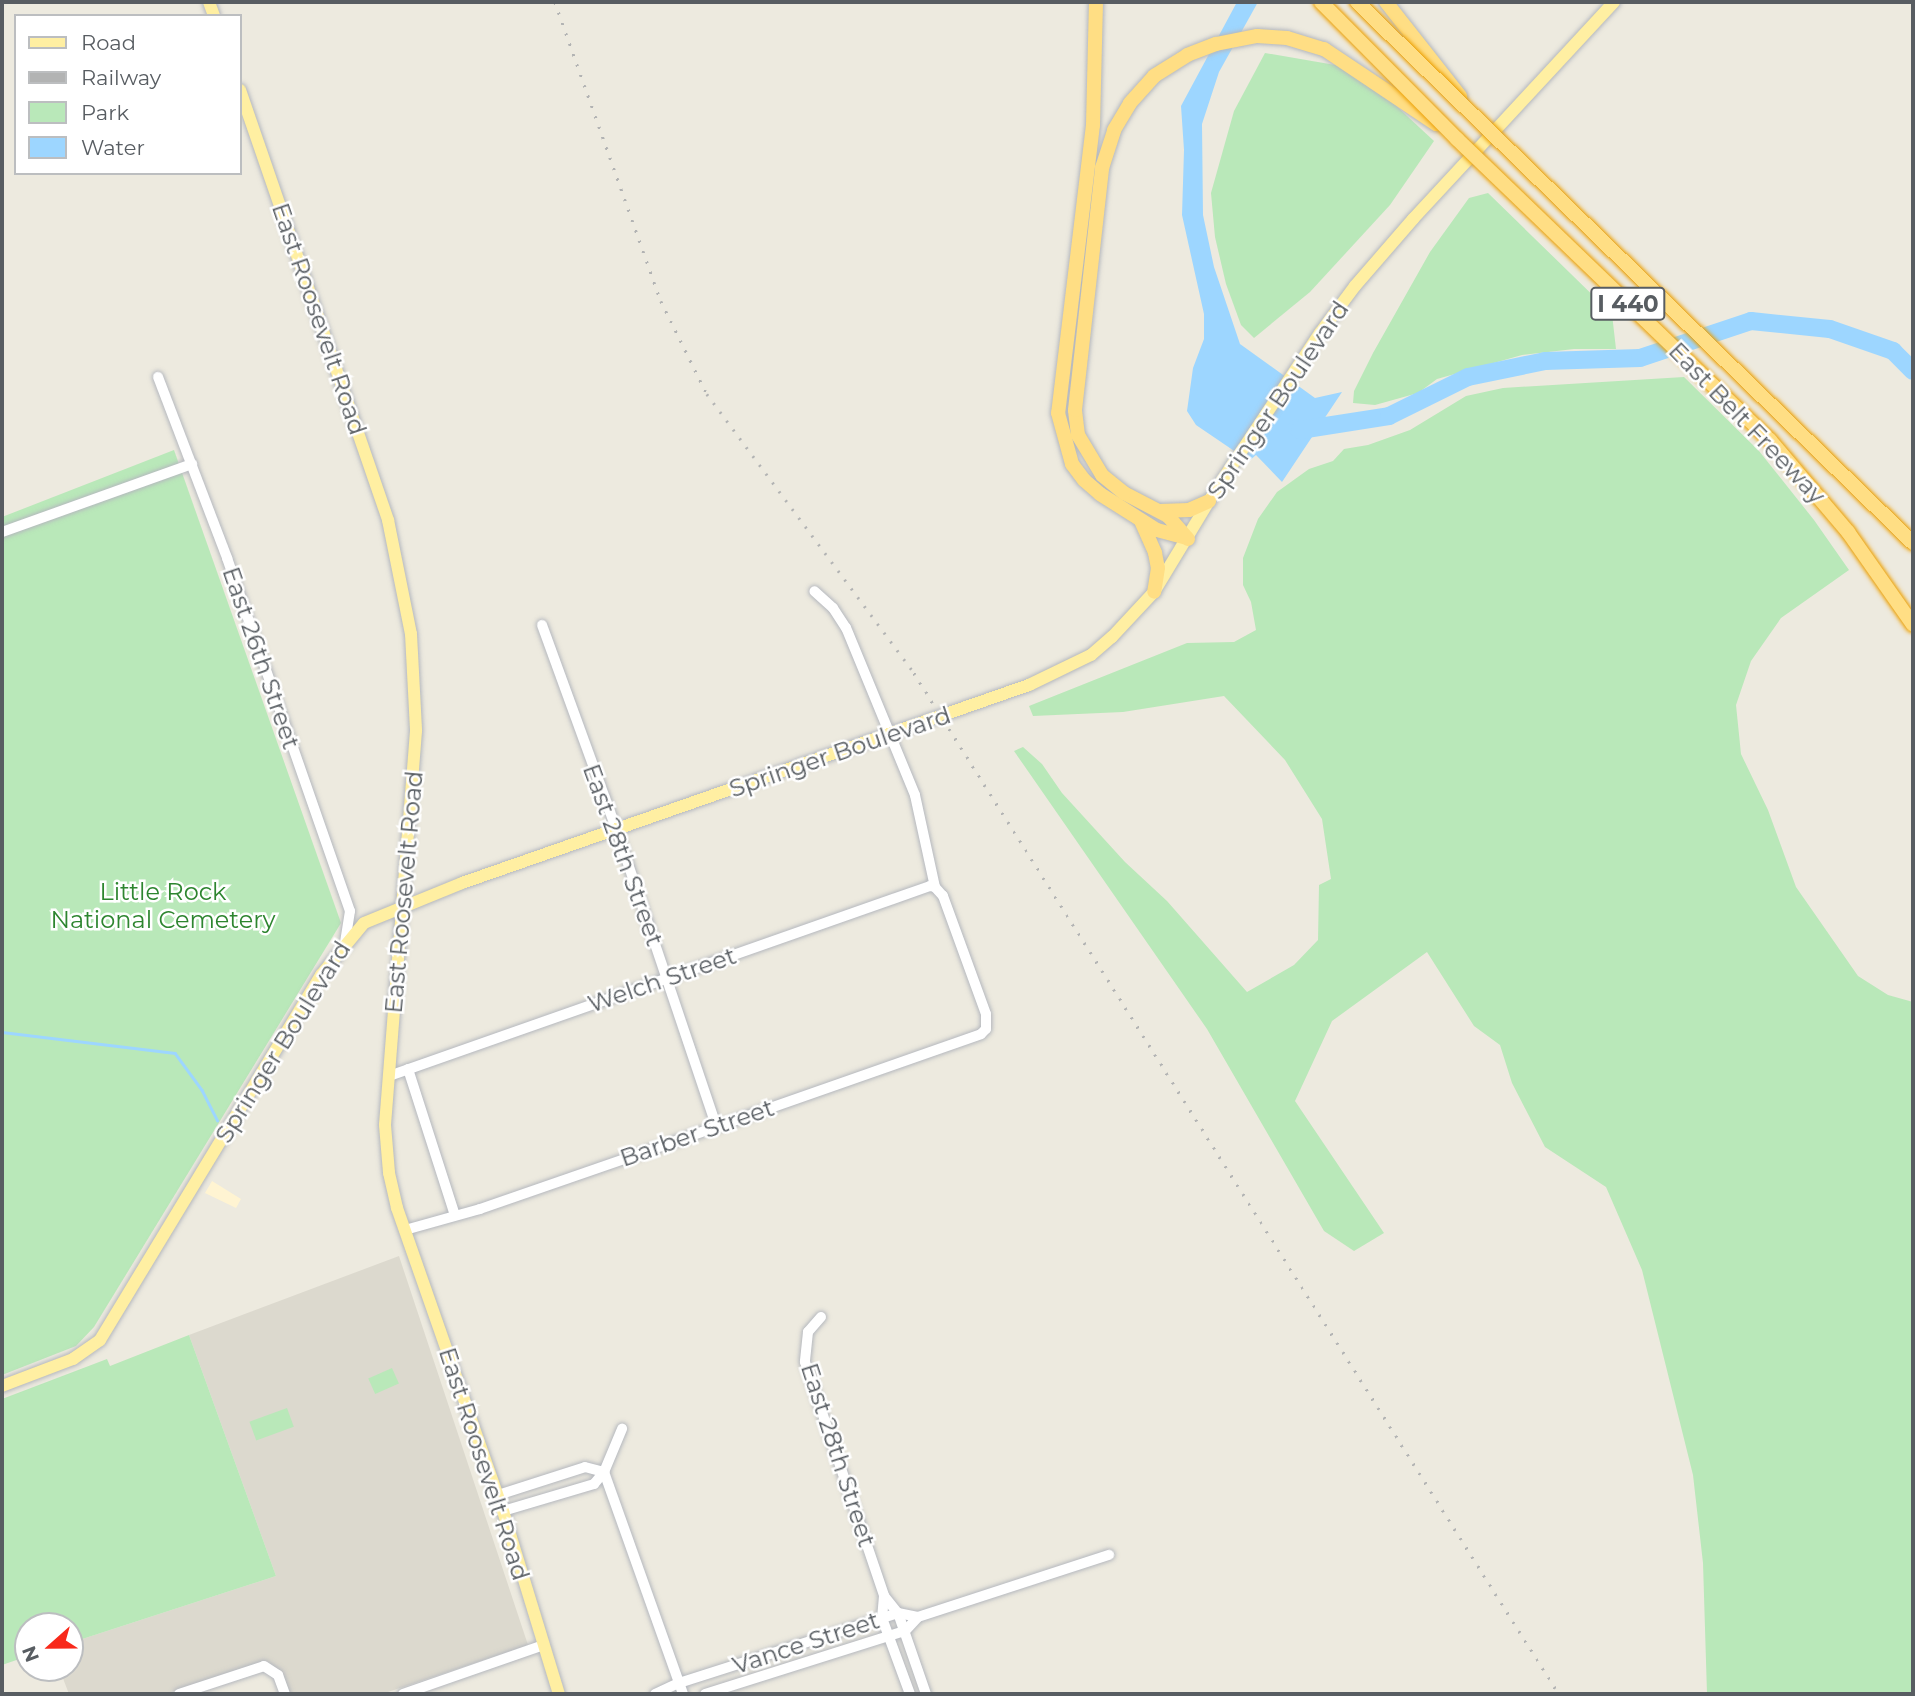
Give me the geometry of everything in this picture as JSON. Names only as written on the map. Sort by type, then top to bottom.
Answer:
[{"type":"highway","points":[[1096,2],[1093,125],[1058,413],[1072,464],[1100,494],[1157,530],[1188,539]]},
{"type":"highway","name":"East Belt Freeway","points":[[1321,2],[1457,139],[1770,440],[1848,532],[1913,625]]},
{"type":"highway","name":"East Belt Freeway","points":[[1357,2],[1913,543]]},
{"type":"highway","points":[[1386,2],[1477,119]]},
{"type":"highway","points":[[1188,539],[1168,516],[1124,493],[1102,475],[1089,458],[1078,435],[1075,410],[1102,168],[1114,130],[1130,103],[1154,76],[1187,55],[1216,44],[1257,36],[1287,38],[1324,49],[1457,139]]},
{"type":"highway","points":[[1158,511],[1189,510],[1213,495]]},
{"type":"highway","points":[[1141,520],[1155,553],[1158,568],[1154,592]]},
{"type":"main road","name":"Springer Boulevard","points":[[2,1385],[74,1359],[100,1340],[321,975],[345,942],[364,923],[402,906],[1029,685],[1079,662],[1112,637],[1154,592],[1213,495],[1320,333],[1382,253],[1614,2]]},
{"type":"main road","name":"East Roosevelt Road","points":[[242,96],[372,472],[399,564],[411,634],[416,716],[385,1151],[405,1230],[498,1495],[559,1694]]},
{"type":"street","name":"East 26th Street","points":[[158,377],[192,464],[350,911],[345,942]]},
{"type":"street","points":[[2,531],[192,464]]},
{"type":"street","points":[[814,591],[837,614],[859,653],[888,735],[915,795],[936,887]]},
{"type":"street","name":"East 28th Street","points":[[542,625],[617,831],[716,1126]]},
{"type":"street","name":"Welch Street","points":[[389,1076],[930,886],[936,887]]},
{"type":"street","name":"Barber Street","points":[[405,1230],[981,1034],[986,1029],[986,1014],[943,896],[936,887]]},
{"type":"street","points":[[408,1069],[455,1215]]},
{"type":"street","name":"East 28th Street","points":[[821,1317],[808,1332],[805,1362],[884,1595],[898,1613],[926,1694]]},
{"type":"street","points":[[503,1511],[594,1484],[604,1472],[622,1429]]},
{"type":"street","points":[[498,1495],[585,1467],[604,1472]]},
{"type":"street","points":[[604,1472],[683,1694]]},
{"type":"street","name":"Vance Street","points":[[705,1694],[889,1637],[905,1631],[918,1617],[1109,1555]]},
{"type":"street","name":"East 28th Street","points":[[884,1595],[882,1618],[910,1694]]},
{"type":"street","name":"Vance Street","points":[[655,1694],[679,1683],[898,1613],[918,1617]]},
{"type":"street","points":[[403,1694],[544,1645]]},
{"type":"street","points":[[178,1694],[264,1666],[271,1667],[278,1675],[285,1694]]},
{"type":"shaded area","points":[[212,1181],[241,1199],[236,1208],[205,1193]]},
{"type":"shaded area","points":[[399,1256],[528,1645],[382,1694],[290,1694],[282,1673],[267,1661],[165,1694],[69,1694],[64,1682],[84,1682],[84,1638],[276,1576],[189,1335]]},
{"type":"green space","points":[[1265,53],[1341,66],[1391,101],[1434,141],[1390,205],[1310,292],[1254,338],[1241,325],[1226,284],[1215,237],[1211,193],[1234,111]]},
{"type":"green space","points":[[1488,193],[1612,314],[1616,349],[1574,349],[1522,355],[1437,379],[1418,393],[1375,405],[1353,403],[1354,391],[1373,353],[1430,252],[1469,198]]},
{"type":"green space","points":[[1684,377],[1759,451],[1814,520],[1849,570],[1781,618],[1751,661],[1736,705],[1741,754],[1768,810],[1796,887],[1858,976],[1888,995],[1913,1002],[1913,1694],[1707,1694],[1703,1563],[1693,1475],[1642,1270],[1606,1187],[1545,1147],[1512,1083],[1500,1045],[1474,1026],[1427,952],[1332,1021],[1295,1101],[1384,1233],[1354,1251],[1324,1231],[1207,1029],[1014,751],[1023,747],[1042,764],[1062,793],[1125,862],[1167,901],[1247,992],[1294,965],[1318,940],[1319,885],[1331,879],[1322,819],[1285,760],[1224,696],[1123,712],[1033,716],[1029,706],[1187,643],[1234,642],[1256,630],[1251,602],[1243,585],[1243,558],[1258,519],[1277,492],[1309,469],[1333,461],[1344,449],[1368,445],[1410,430],[1466,396],[1503,388]]},
{"type":"green space","name":"Little Rock National Cemetery","points":[[174,450],[341,923],[94,1327],[76,1346],[2,1375],[2,517]]},
{"type":"green space","points":[[189,1335],[276,1576],[84,1638],[84,1612],[14,1612],[14,1661],[2,1665],[2,1399],[107,1359],[110,1366]]},
{"type":"green space","points":[[392,1368],[399,1384],[375,1394],[368,1379]]},
{"type":"green space","points":[[287,1408],[294,1427],[256,1440],[249,1422]]},
{"type":"water","points":[[1237,2],[1258,2],[1219,72],[1202,124],[1203,215],[1214,267],[1240,344],[1315,398],[1342,392],[1282,482],[1256,455],[1249,461],[1196,425],[1187,411],[1193,368],[1204,339],[1204,314],[1182,215],[1184,150],[1181,106]]},
{"type":"waterway","points":[[1297,428],[1300,430],[1389,416],[1468,377],[1545,361],[1640,358],[1751,321],[1830,329],[1893,351],[1913,371]]},
{"type":"waterway","points":[[2,1032],[175,1053],[202,1090],[217,1120]]},
{"type":"railway","points":[[555,2],[661,301],[707,394],[914,673],[1559,1694]]}]
